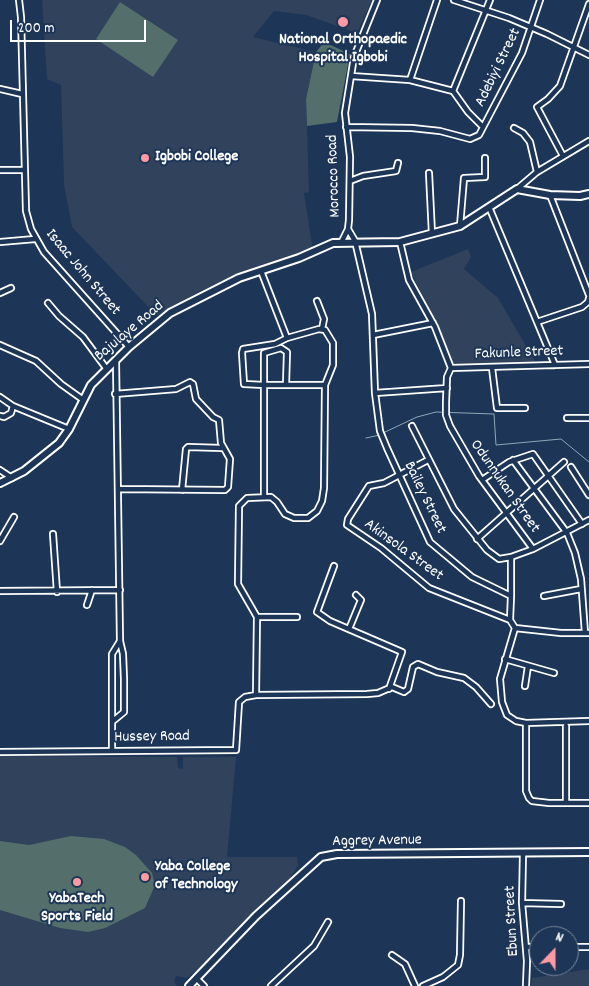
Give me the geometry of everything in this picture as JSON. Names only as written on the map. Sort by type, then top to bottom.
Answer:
[{"type":"street","name":"Isaac John Street","points":[[19,0],[22,17],[22,94],[26,211],[34,239],[129,347]]},
{"type":"street","name":"Morocco Road","points":[[342,242],[348,229],[350,157],[345,125],[351,76],[360,37],[377,0]]},
{"type":"street","points":[[410,80],[437,0]]},
{"type":"street","points":[[454,0],[488,10],[532,28],[589,56]]},
{"type":"street","points":[[453,90],[488,10],[490,0]]},
{"type":"street","name":"Adebiyi Street","points":[[345,125],[412,128],[440,131],[470,138],[479,135],[510,79],[532,28],[540,0]]},
{"type":"street","points":[[563,156],[537,107],[556,92],[589,4]]},
{"type":"street","points":[[351,76],[410,80],[453,90],[468,112],[483,127]]},
{"type":"street","points":[[0,89],[22,94]]},
{"type":"street","points":[[514,128],[523,133],[530,142],[537,172]]},
{"type":"street","points":[[517,188],[537,172],[589,141]]},
{"type":"street","points":[[460,226],[464,178],[485,177],[485,158]]},
{"type":"street","points":[[350,181],[364,176],[396,171],[398,163]]},
{"type":"street","points":[[0,170],[25,170]]},
{"type":"street","points":[[429,173],[432,234]]},
{"type":"street","points":[[517,188],[550,195],[580,196],[589,194]]},
{"type":"street","name":"Bajulaye Road","points":[[0,483],[12,478],[39,460],[59,443],[69,429],[82,399],[106,368],[170,313],[238,278],[342,242],[400,242],[460,226],[517,188]]},
{"type":"street","points":[[538,322],[582,307],[588,302],[589,297],[550,195]]},
{"type":"street","points":[[489,208],[555,365]]},
{"type":"street","name":"Morocco Road","points":[[348,229],[355,241],[368,296],[373,335]]},
{"type":"street","points":[[0,242],[34,239]]},
{"type":"street","name":"Odunnukan Street","points":[[400,242],[409,280],[433,323],[450,368],[447,388],[447,413],[456,438],[482,480],[532,549]]},
{"type":"street","points":[[261,271],[287,338]]},
{"type":"street","points":[[0,293],[11,288]]},
{"type":"street","points":[[317,301],[324,319],[322,329]]},
{"type":"street","points":[[48,303],[83,337],[106,368]]},
{"type":"street","points":[[373,335],[433,323]]},
{"type":"street","points":[[325,385],[247,384],[242,381],[243,349],[275,344],[287,338],[322,329],[328,332],[333,343],[333,365],[325,385],[326,448],[321,504],[308,518],[294,518],[285,514],[277,502],[270,497],[247,498],[242,501],[238,513],[238,584],[257,617],[256,695],[367,694],[389,689],[407,691],[413,668],[418,664],[437,672],[464,678],[476,687],[491,704]]},
{"type":"street","name":"Bailey Street","points":[[373,335],[375,393],[381,433],[426,534],[437,550],[472,577],[511,596]]},
{"type":"street","points":[[0,345],[36,361],[61,384],[82,399]]},
{"type":"street","points":[[264,497],[264,353],[281,348],[288,352],[286,385]]},
{"type":"street","points":[[113,722],[124,712],[124,654],[120,641],[116,360]]},
{"type":"street","name":"Fakunle Street","points":[[450,368],[589,364]]},
{"type":"street","points":[[492,368],[497,408],[526,408]]},
{"type":"street","points":[[115,394],[176,389],[190,382],[193,384],[196,399],[212,417],[219,420],[222,448],[230,459],[228,487],[225,490],[118,489]]},
{"type":"street","points":[[375,393],[447,388]]},
{"type":"street","points":[[0,397],[13,406],[69,429]]},
{"type":"street","points":[[0,416],[4,417],[11,413],[13,406]]},
{"type":"street","points":[[567,418],[589,418]]},
{"type":"street","points":[[412,426],[448,499],[477,539],[487,550],[503,560],[567,533],[589,520]]},
{"type":"street","points":[[182,490],[186,449],[222,448]]},
{"type":"street","points":[[482,480],[513,460],[534,454],[582,524]]},
{"type":"street","name":"Akinsola Street","points":[[428,460],[384,483],[370,486],[348,519],[349,528],[381,548],[429,588],[510,620]]},
{"type":"street","points":[[513,460],[532,489],[567,533],[579,568],[581,589],[586,601],[587,633],[515,628]]},
{"type":"street","points":[[477,539],[564,462]]},
{"type":"street","points":[[571,467],[587,487],[589,494]]},
{"type":"street","points":[[0,470],[12,478]]},
{"type":"street","points":[[0,540],[14,518]]},
{"type":"street","points":[[53,534],[57,592]]},
{"type":"street","points":[[511,557],[510,620],[515,628],[500,679],[504,710],[511,718],[526,724],[589,721]]},
{"type":"street","points":[[334,566],[317,612],[319,615],[349,630],[402,652],[389,689]]},
{"type":"street","points":[[544,596],[581,589]]},
{"type":"street","points":[[0,590],[57,592],[120,590]]},
{"type":"street","points":[[87,605],[92,590]]},
{"type":"street","points":[[349,630],[361,600],[356,595]]},
{"type":"street","points":[[257,617],[297,617]]},
{"type":"street","points":[[112,751],[112,654],[120,641]]},
{"type":"street","points":[[505,659],[554,673]]},
{"type":"street","points":[[525,686],[528,666]]},
{"type":"street","points":[[111,678],[124,678]]},
{"type":"street","name":"Hussey Road","points":[[0,752],[236,750],[239,702],[245,697],[256,695]]},
{"type":"street","points":[[526,724],[526,791],[529,798],[535,801],[589,803]]},
{"type":"street","points":[[566,726],[566,802]]},
{"type":"street","name":"Aggrey Avenue","points":[[194,983],[256,916],[321,857],[337,854],[589,852]]},
{"type":"street","name":"Ebun Street","points":[[524,854],[522,903],[526,947],[526,986]]},
{"type":"street","points":[[423,986],[443,976],[458,965],[460,956],[461,902]]},
{"type":"street","points":[[522,903],[560,904]]},
{"type":"street","points":[[271,986],[314,946],[328,922]]},
{"type":"street","points":[[392,955],[405,964],[415,986]]},
{"type":"street","points":[[194,983],[204,986]]},
{"type":"shaded area","name":"Igbobi College","points":[[42,0],[372,0],[357,33],[306,15],[274,11],[253,37],[316,52],[306,99],[309,192],[304,193],[313,251],[236,274],[197,293],[157,316],[72,227],[64,185],[61,85],[47,79]]},
{"type":"shaded area","points":[[468,249],[471,257],[464,269],[498,298],[536,363],[454,366],[411,272]]},
{"type":"shaded area","name":"Yaba College of Technology","points":[[0,756],[177,757],[178,768],[183,769],[183,757],[236,757],[227,857],[297,857],[298,866],[284,887],[220,952],[187,978],[176,976],[174,982],[177,986],[0,986]]},
{"type":"shaded area","points":[[589,969],[589,986],[531,986],[532,978],[579,976],[579,971]]},
{"type":"green space","points":[[120,2],[178,40],[153,77],[96,39]]},
{"type":"green space","points":[[324,42],[350,54],[337,122],[307,126],[306,99],[316,52]]},
{"type":"green space","name":"YabaTech Sports Field","points":[[71,836],[104,839],[125,847],[136,855],[152,873],[155,885],[145,908],[105,928],[88,932],[60,928],[0,910],[0,841],[29,845]]},
{"type":"waterway","points":[[383,433],[417,417],[436,412],[494,414],[496,445],[561,439],[589,462]]},
{"type":"waterway","points":[[366,438],[380,435]]},
{"type":"place","name":"National Orthopaedic Hospital Igbobi","points":[[343,22]]},
{"type":"place","name":"Igbobi College","points":[[145,158]]},
{"type":"place","name":"Yaba College of Technology","points":[[145,877]]},
{"type":"place","name":"YabaTech Sports Field","points":[[77,882]]}]
